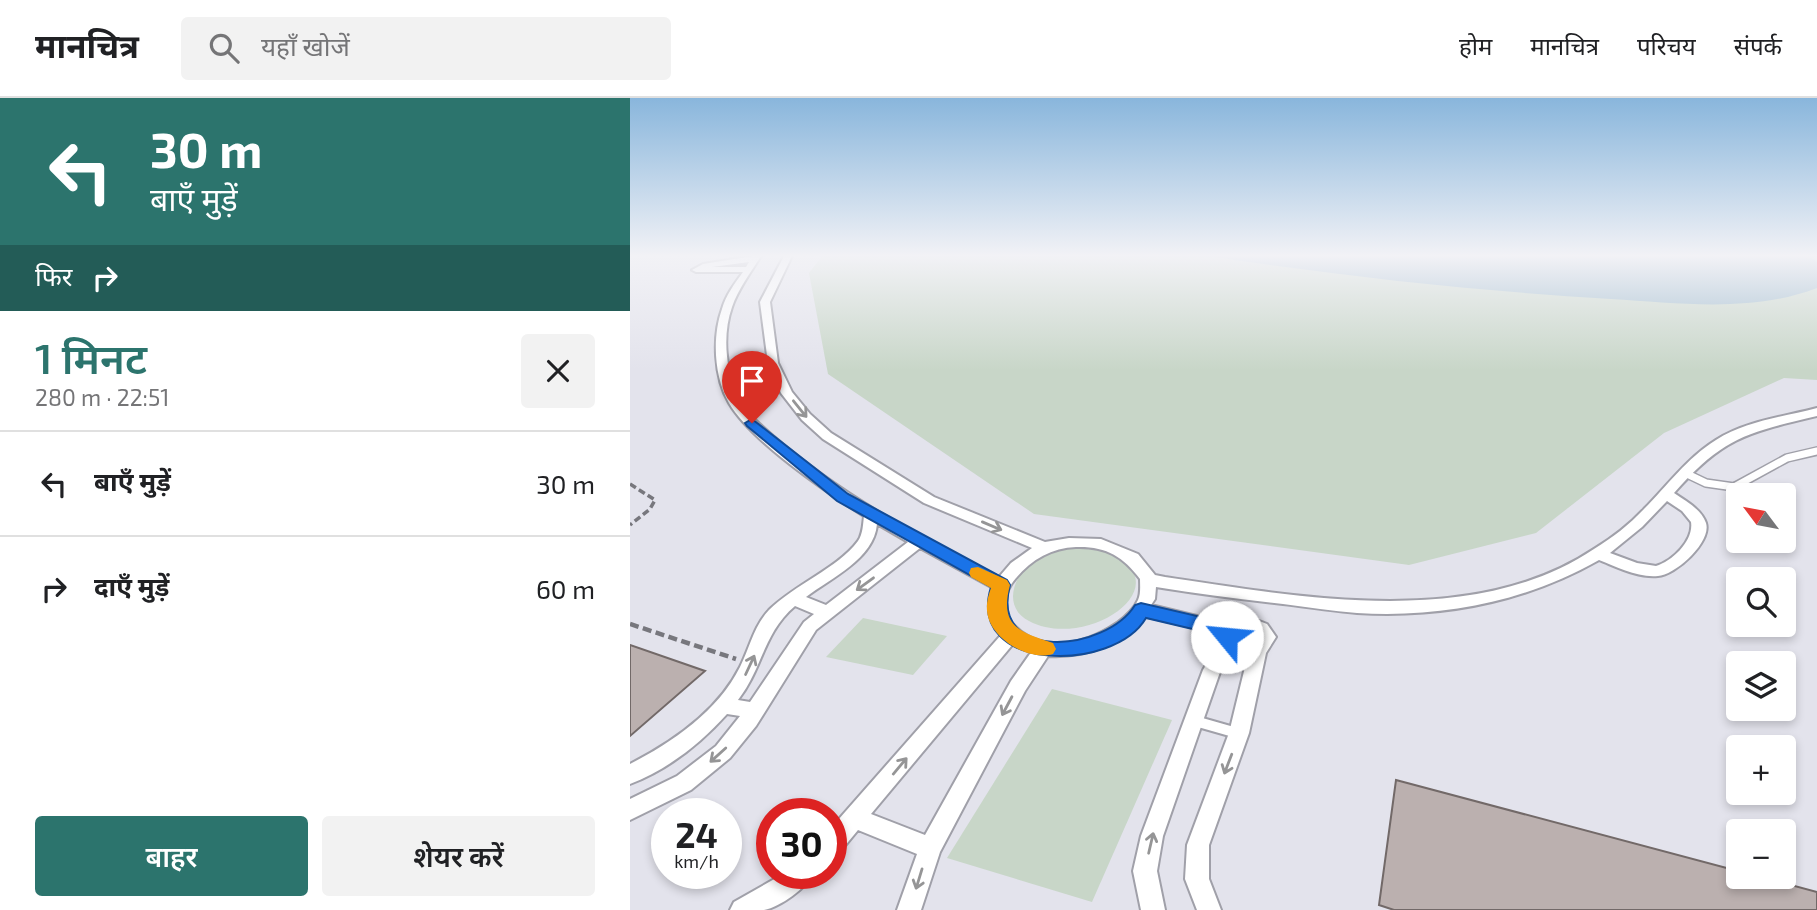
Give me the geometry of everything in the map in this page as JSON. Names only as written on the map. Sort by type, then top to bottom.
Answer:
[{"type":"street","points":[[735,294],[727,307],[723,358],[733,398],[752,423],[800,466],[842,498],[918,542],[1001,585]]},
{"type":"street","points":[[769,294],[765,302],[773,363],[787,393],[806,417],[827,436],[929,500],[1045,548]]},
{"type":"street","points":[[1149,580],[1364,607],[1410,607],[1466,602],[1520,589],[1561,576],[1626,534],[1714,447],[1739,433],[1817,412]]},
{"type":"street","points":[[1597,554],[1643,569],[1658,571],[1667,568],[1698,541],[1700,529],[1696,517],[1687,507],[1665,494]]},
{"type":"street","points":[[630,775],[675,750],[722,705],[738,686],[751,663],[765,627],[777,613],[863,545],[869,534],[871,515]]},
{"type":"street","points":[[630,810],[684,783],[723,752],[755,711],[802,637],[826,612],[918,542]]},
{"type":"street","points":[[1096,542],[1121,548],[1140,562],[1149,580],[1147,600],[1136,619],[1111,638],[1078,648],[1044,649],[1026,644],[1011,635],[999,620],[996,603],[1001,585],[1016,565],[1045,548],[1068,543],[1096,542]]},
{"type":"street","points":[[795,599],[826,612]]},
{"type":"street","points":[[1141,610],[1228,637],[1236,651],[1258,651],[1265,645],[1267,637],[1263,629],[1245,622],[1236,625],[1228,637],[1212,670],[1152,836],[1145,871],[1153,910]]},
{"type":"street","points":[[847,828],[1011,635]]},
{"type":"street","points":[[909,910],[930,848],[1018,686],[1044,649]]},
{"type":"street","points":[[1209,910],[1198,879],[1198,845],[1239,733],[1258,651]]},
{"type":"street","points":[[722,705],[755,711]]},
{"type":"street","points":[[856,819],[930,848]]},
{"type":"street","points":[[742,910],[781,889]]},
{"type":"lane","points":[[1685,473],[1706,483],[1734,487],[1787,458],[1817,451]]},
{"type":"lane","points":[[1194,721],[1239,733]]},
{"type":"path","points":[[630,484],[655,500],[653,506],[630,525]]},
{"type":"path","points":[[630,624],[751,663]]},
{"type":"green space","points":[[813,294],[1817,294],[1817,380],[1784,378],[1664,433],[1536,533],[1409,565],[1034,514],[828,374]]},
{"type":"green space","points":[[1073,546],[1098,547],[1115,553],[1123,560],[1134,574],[1135,589],[1127,603],[1113,614],[1094,623],[1072,628],[1050,628],[1020,615],[1013,598],[1017,579],[1023,571],[1038,557]]},
{"type":"green space","points":[[863,618],[947,636],[913,675],[826,657]]},
{"type":"green space","points":[[1052,689],[1172,720],[1092,902],[947,858]]},
{"type":"water","points":[[1536,294],[1799,294],[1741,304],[1689,304]]},
{"type":"building","points":[[630,645],[705,671],[630,736]]},
{"type":"building","points":[[1396,780],[1726,868],[1726,889],[1796,889],[1796,886],[1817,892],[1817,910],[1394,910],[1379,905]]},
{"type":"slow traffic","points":[[978,573],[1001,585],[996,603],[999,620],[1011,635],[1026,644],[1046,649]]},
{"type":"route","points":[[752,423],[800,466],[842,498],[918,542],[1001,585],[996,603],[999,620],[1011,635],[1026,644],[1044,649],[1078,648],[1111,638],[1136,619],[1141,610],[1229,630],[1227,637]]}]
